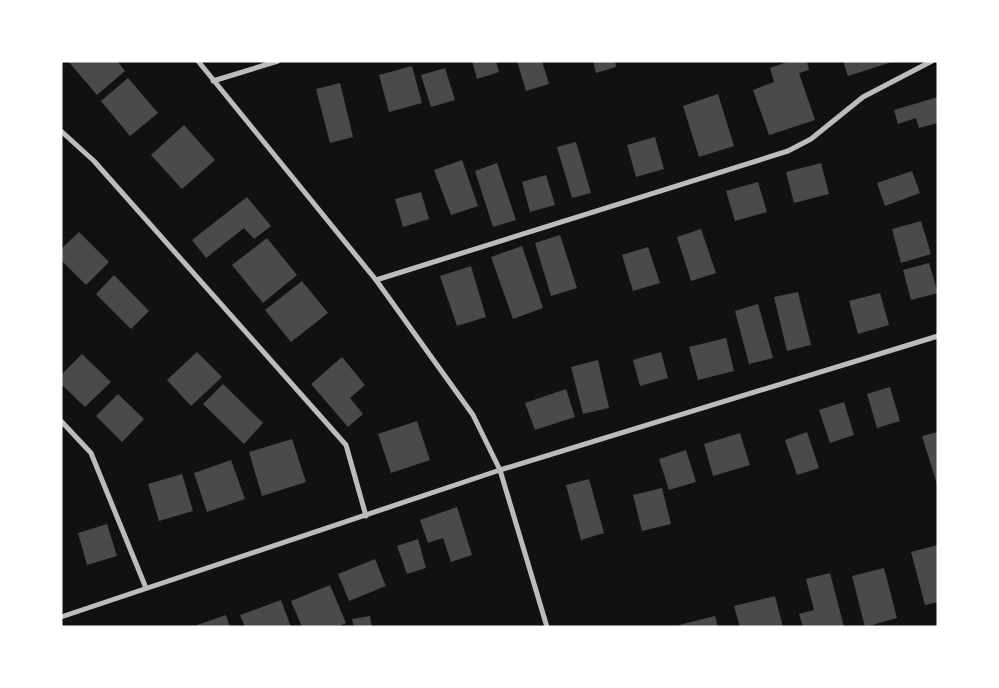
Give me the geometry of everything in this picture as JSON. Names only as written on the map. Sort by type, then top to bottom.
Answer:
[{"type":"street","points":[[198,61],[376,280],[474,415],[500,470],[547,627]]},
{"type":"street","points":[[213,81],[278,61]]},
{"type":"street","points":[[376,280],[788,151],[811,139],[863,97],[932,61]]},
{"type":"street","points":[[61,131],[94,162],[346,446],[366,516]]},
{"type":"street","points":[[61,617],[500,470],[938,336]]},
{"type":"street","points":[[61,421],[91,453],[146,588]]},
{"type":"building","points":[[68,61],[117,61],[125,71],[97,95]]},
{"type":"building","points":[[472,61],[496,61],[499,72],[477,79]]},
{"type":"building","points":[[517,61],[542,61],[549,84],[526,91]]},
{"type":"building","points":[[593,61],[615,61],[616,67],[596,73]]},
{"type":"building","points":[[790,61],[807,61],[809,70],[799,73],[815,120],[769,135],[753,90],[774,82],[770,68]]},
{"type":"building","points":[[843,61],[892,61],[892,62],[848,76]]},
{"type":"building","points":[[412,66],[422,103],[389,112],[379,75]]},
{"type":"building","points":[[445,68],[455,100],[431,107],[421,75]]},
{"type":"building","points":[[128,78],[158,113],[130,136],[101,101]]},
{"type":"building","points":[[340,83],[353,137],[330,143],[316,89]]},
{"type":"building","points":[[718,94],[734,146],[699,157],[683,106]]},
{"type":"building","points":[[938,97],[938,123],[919,128],[916,118],[898,124],[894,110]]},
{"type":"building","points":[[184,125],[215,160],[182,189],[151,155]]},
{"type":"building","points":[[655,137],[664,169],[636,177],[627,145]]},
{"type":"building","points":[[576,142],[591,193],[572,198],[557,147]]},
{"type":"building","points":[[462,160],[478,206],[451,215],[434,170]]},
{"type":"building","points":[[497,163],[516,220],[493,227],[475,171]]},
{"type":"building","points":[[821,163],[829,194],[794,203],[786,172]]},
{"type":"building","points":[[912,171],[920,193],[885,206],[877,183]]},
{"type":"building","points":[[546,175],[555,205],[530,212],[522,182]]},
{"type":"building","points":[[758,182],[767,212],[735,221],[726,191]]},
{"type":"building","points":[[421,192],[429,219],[403,227],[395,199]]},
{"type":"building","points":[[247,197],[271,226],[254,239],[244,228],[206,258],[192,240]]},
{"type":"building","points":[[921,221],[931,254],[901,263],[892,229]]},
{"type":"building","points":[[701,229],[716,273],[691,281],[677,237]]},
{"type":"building","points":[[79,232],[109,262],[86,285],[61,260],[61,249]]},
{"type":"building","points":[[560,235],[577,288],[551,296],[535,243]]},
{"type":"building","points":[[267,238],[297,275],[263,303],[232,265]]},
{"type":"building","points":[[522,246],[543,308],[513,319],[491,257]]},
{"type":"building","points":[[648,247],[660,283],[633,291],[622,255]]},
{"type":"building","points":[[929,263],[938,293],[911,300],[903,270]]},
{"type":"building","points":[[471,266],[486,317],[457,326],[440,276]]},
{"type":"building","points":[[114,275],[149,311],[131,329],[96,294]]},
{"type":"building","points":[[302,281],[328,313],[291,342],[265,310]]},
{"type":"building","points":[[798,292],[811,345],[787,351],[774,297]]},
{"type":"building","points":[[880,293],[889,325],[858,334],[849,301]]},
{"type":"building","points":[[758,304],[773,358],[749,364],[735,311]]},
{"type":"building","points":[[726,338],[734,371],[698,380],[689,347]]},
{"type":"building","points":[[197,352],[222,377],[191,406],[167,380]]},
{"type":"building","points":[[661,352],[668,378],[640,386],[633,360]]},
{"type":"building","points":[[82,354],[111,382],[85,407],[61,384],[61,375]]},
{"type":"building","points":[[342,357],[365,385],[350,398],[363,414],[348,427],[311,384]]},
{"type":"building","points":[[598,360],[609,408],[583,414],[571,367]]},
{"type":"building","points":[[223,384],[263,423],[244,444],[203,404]]},
{"type":"building","points":[[890,387],[900,421],[877,428],[867,394]]},
{"type":"building","points":[[566,389],[575,417],[535,430],[525,403]]},
{"type":"building","points":[[118,394],[144,419],[122,442],[96,416]]},
{"type":"building","points":[[844,402],[854,435],[830,443],[819,410]]},
{"type":"building","points":[[417,421],[430,460],[391,473],[378,434]]},
{"type":"building","points":[[807,432],[819,468],[797,475],[785,440]]},
{"type":"building","points":[[938,432],[938,484],[937,484],[922,436]]},
{"type":"building","points":[[740,433],[750,465],[713,476],[704,444]]},
{"type":"building","points":[[292,439],[306,482],[262,496],[249,452]]},
{"type":"building","points":[[686,450],[696,482],[669,490],[659,459]]},
{"type":"building","points":[[231,460],[245,499],[207,512],[194,473]]},
{"type":"building","points":[[182,474],[193,511],[159,521],[148,484]]},
{"type":"building","points":[[589,479],[604,533],[581,540],[566,485]]},
{"type":"building","points":[[662,488],[671,524],[642,531],[633,495]]},
{"type":"building","points":[[457,507],[472,555],[451,562],[443,538],[428,543],[420,520]]},
{"type":"building","points":[[107,524],[117,556],[87,565],[78,533]]},
{"type":"building","points":[[418,539],[426,568],[407,574],[397,546]]},
{"type":"building","points":[[938,545],[938,602],[925,605],[911,552]]},
{"type":"building","points":[[375,559],[386,586],[349,601],[338,574]]},
{"type":"building","points":[[884,568],[897,618],[865,627],[852,576]]},
{"type":"building","points":[[830,573],[844,627],[803,627],[799,614],[814,610],[806,579]]},
{"type":"building","points":[[330,585],[346,623],[337,627],[302,627],[291,601]]},
{"type":"building","points":[[775,596],[783,627],[740,627],[734,606]]},
{"type":"building","points":[[281,600],[291,627],[245,627],[240,615]]},
{"type":"building","points":[[226,615],[230,627],[194,627],[194,626]]},
{"type":"building","points":[[370,616],[372,627],[354,627],[352,619]]},
{"type":"building","points":[[715,616],[718,627],[680,627],[679,625]]}]
